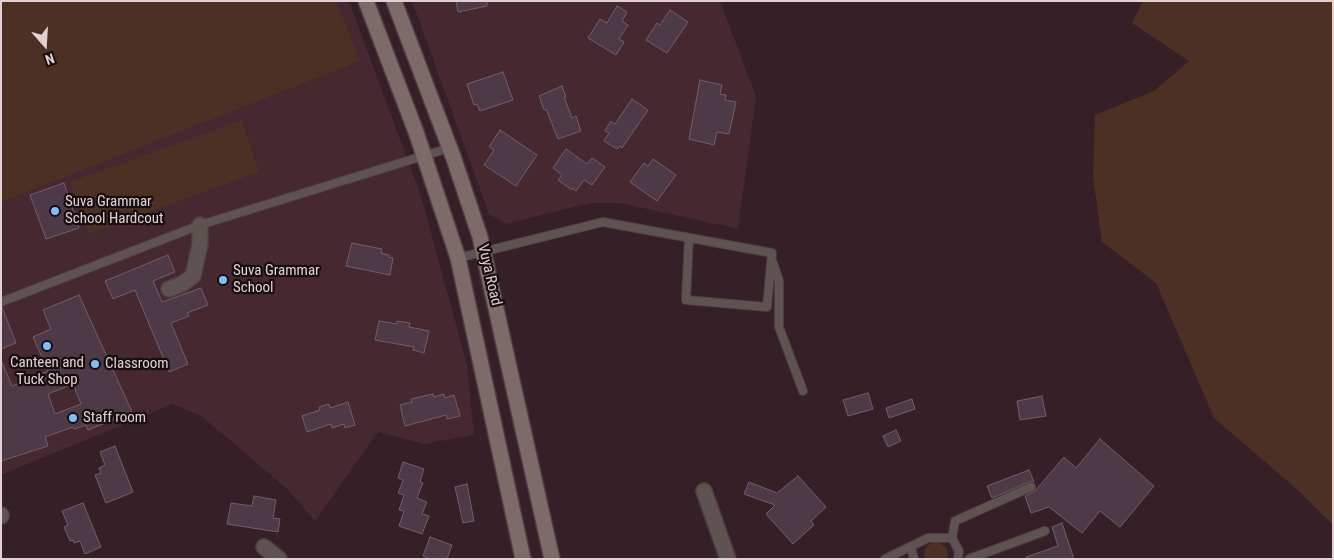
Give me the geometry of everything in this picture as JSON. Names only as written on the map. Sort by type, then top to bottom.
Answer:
[{"type":"main road","name":"Vuya Road","points":[[366,1],[424,156],[458,258],[523,559]]},
{"type":"main road","name":"Vuya Road","points":[[394,1],[450,148],[484,252],[552,559]]},
{"type":"street","points":[[169,289],[182,284],[193,276],[200,244],[200,225]]},
{"type":"street","points":[[704,491],[728,559]]},
{"type":"street","points":[[264,547],[279,559]]},
{"type":"lane","points":[[1,302],[200,225],[450,148]]},
{"type":"lane","points":[[458,258],[603,222],[772,253],[779,281],[779,327],[803,391]]},
{"type":"lane","points":[[689,238],[686,300],[767,307],[772,258]]},
{"type":"lane","points":[[958,559],[959,551],[952,538],[955,520],[1031,487]]},
{"type":"lane","points":[[969,559],[1045,531]]},
{"type":"lane","points":[[885,559],[911,548],[928,538],[952,538]]},
{"type":"lane","points":[[911,548],[914,559]]},
{"type":"shaded area","name":"Suva Grammar School","points":[[1,1],[349,1],[421,196],[467,365],[474,435],[424,444],[378,432],[315,521],[287,489],[201,416],[173,404],[1,475]]},
{"type":"shaded area","points":[[1,1],[336,1],[360,61],[1,202]]},
{"type":"shaded area","points":[[412,1],[720,1],[756,96],[738,229],[620,203],[591,203],[506,224],[489,214]]},
{"type":"shaded area","points":[[1143,1],[1333,1],[1333,525],[1299,491],[1214,418],[1156,283],[1102,242],[1093,177],[1095,115],[1154,91],[1189,61],[1132,23]]},
{"type":"shaded area","points":[[242,120],[259,172],[89,234],[70,182]]},
{"type":"shaded area","points":[[936,542],[947,548],[948,559],[925,559],[924,552],[926,548],[928,545]]},
{"type":"building","points":[[456,1],[487,1],[487,6],[458,12]]},
{"type":"building","points":[[617,6],[627,12],[622,21],[628,25],[619,39],[624,42],[616,55],[588,38],[600,19],[607,23]]},
{"type":"building","points":[[670,10],[688,22],[667,53],[646,40],[657,23],[660,25]]},
{"type":"building","points":[[503,72],[513,100],[480,111],[477,104],[474,105],[467,84]]},
{"type":"building","points":[[700,80],[722,85],[720,94],[726,95],[725,100],[736,102],[729,134],[717,132],[714,145],[689,139]]},
{"type":"building","points":[[562,86],[572,118],[576,116],[581,131],[558,139],[539,96]]},
{"type":"building","points":[[632,99],[648,110],[622,148],[620,146],[617,149],[604,141],[609,133],[605,131],[611,121],[615,124]]},
{"type":"building","points":[[500,130],[537,155],[516,186],[484,165],[494,150],[489,147]]},
{"type":"building","points":[[566,149],[587,164],[592,158],[605,167],[592,185],[584,180],[576,191],[558,180],[562,175],[553,168]]},
{"type":"building","points":[[653,159],[676,175],[657,201],[630,182],[644,163],[648,166]]},
{"type":"building","name":"Suva Grammar School Hardcout","points":[[64,183],[79,228],[46,239],[30,195]]},
{"type":"building","points":[[352,243],[382,249],[381,253],[393,258],[390,275],[346,266]]},
{"type":"building","points":[[168,255],[175,272],[153,281],[162,302],[201,288],[208,305],[187,313],[189,316],[171,323],[188,364],[169,372],[135,290],[113,299],[105,281]]},
{"type":"building","points":[[79,295],[132,412],[88,430],[86,425],[74,429],[73,427],[45,437],[48,446],[1,461],[1,360],[12,386],[48,371],[33,337],[51,329],[43,310]],"holes":[[[73,384],[81,404],[55,414],[48,394]]]},
{"type":"building","points":[[1,308],[16,343],[1,349]]},
{"type":"building","points":[[379,321],[397,324],[397,321],[410,323],[409,327],[429,331],[424,353],[413,350],[414,347],[375,340]]},
{"type":"building","points":[[868,393],[873,409],[848,416],[843,400]]},
{"type":"building","points":[[433,394],[434,397],[444,394],[445,398],[454,395],[460,416],[447,419],[446,415],[405,426],[400,405],[412,402],[411,399]]},
{"type":"building","points":[[1042,396],[1046,416],[1020,420],[1017,401]]},
{"type":"building","points":[[912,399],[915,409],[889,418],[886,408]]},
{"type":"building","points":[[348,402],[355,425],[345,428],[344,424],[332,428],[331,424],[307,432],[302,416],[320,410],[319,407],[329,404],[330,408]]},
{"type":"building","points":[[896,430],[901,441],[888,447],[883,436]]},
{"type":"building","points":[[1100,439],[1154,486],[1120,527],[1100,511],[1082,533],[1049,507],[1031,513],[1025,496],[1035,491],[1064,457],[1076,468]]},
{"type":"building","points":[[115,446],[133,492],[106,503],[95,475],[101,473],[99,468],[105,465],[100,452]]},
{"type":"building","points":[[403,462],[424,469],[420,482],[423,483],[417,498],[427,502],[422,514],[429,516],[422,534],[399,526],[404,511],[399,510],[404,495],[398,493],[403,480],[398,478]]},
{"type":"building","points":[[1029,470],[1034,482],[1029,482],[992,498],[987,486]]},
{"type":"building","points":[[798,476],[826,507],[811,521],[814,525],[793,544],[766,514],[775,505],[744,494],[749,482],[777,493]]},
{"type":"building","points":[[467,484],[474,521],[463,523],[455,487]]},
{"type":"building","points":[[254,496],[276,500],[273,518],[280,519],[278,532],[227,524],[231,503],[252,506]]},
{"type":"building","points":[[83,503],[101,547],[85,554],[80,541],[74,543],[73,540],[70,541],[64,527],[68,525],[62,511]]},
{"type":"building","points":[[1062,523],[1074,559],[1026,559],[1026,557],[1058,546],[1052,527]]},
{"type":"building","points":[[430,537],[452,545],[447,559],[430,559],[423,556]]},
{"type":"place","name":"Suva Grammar School Hardcout","points":[[55,211]]},
{"type":"place","name":"Suva Grammar School","points":[[223,280]]},
{"type":"place","name":"Canteen and Tuck Shop","points":[[47,346]]},
{"type":"place","name":"Classroom","points":[[95,364]]},
{"type":"place","name":"Staff room","points":[[73,418]]}]
